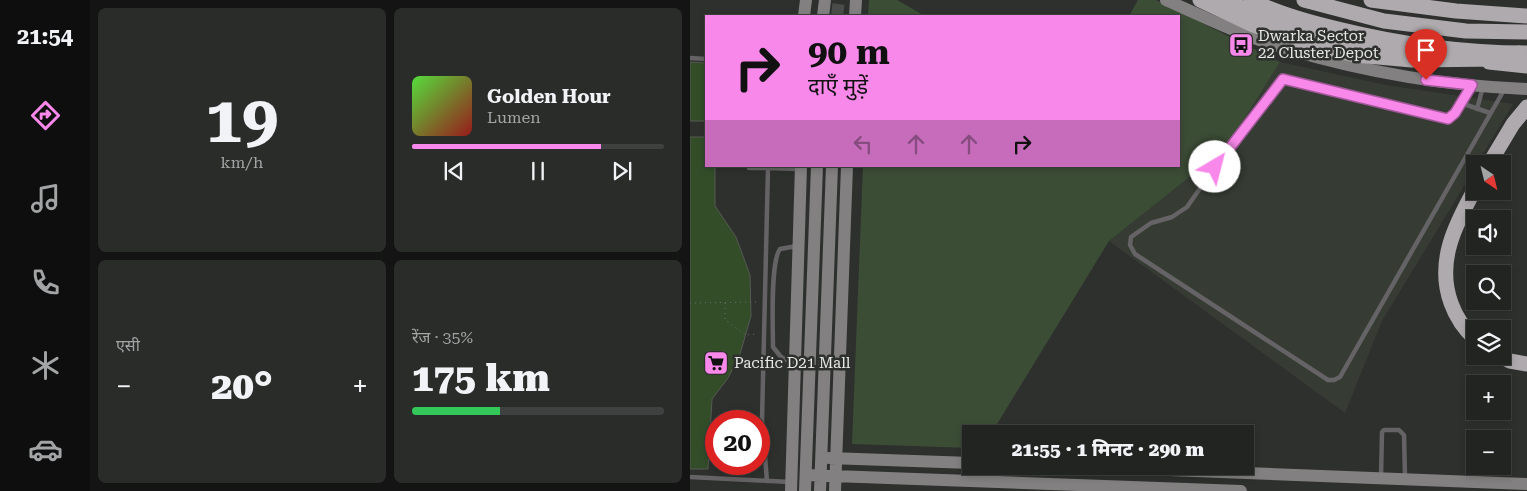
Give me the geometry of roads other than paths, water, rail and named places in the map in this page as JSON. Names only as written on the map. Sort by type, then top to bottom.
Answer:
[{"type":"highway","points":[[1200,0],[1253,25],[1307,44],[1355,56],[1412,60],[1500,60],[1523,53]]},
{"type":"highway","points":[[1224,0],[1271,21],[1316,35],[1412,55],[1527,66]]},
{"type":"highway","points":[[1251,0],[1262,6],[1309,22],[1378,39],[1442,49],[1523,53]]},
{"type":"highway","points":[[1371,0],[1456,11],[1527,16]]},
{"type":"highway","points":[[1306,1],[1384,20],[1466,31],[1527,32]]},
{"type":"highway","points":[[1495,155],[1514,124],[1527,107]]},
{"type":"highway","points":[[1466,330],[1456,315],[1447,291],[1446,259],[1449,243],[1469,200]]},
{"type":"highway","points":[[1511,362],[1527,364]]},
{"type":"street","points":[[804,15],[806,0]]},
{"type":"street","points":[[823,15],[825,0]]},
{"type":"street","points":[[855,15],[856,0]]},
{"type":"street","points":[[1166,0],[1227,27],[1286,49],[1411,78],[1527,89]]},
{"type":"street","points":[[805,491],[817,167]]},
{"type":"street","points":[[820,491],[832,167]]},
{"type":"street","points":[[835,491],[847,167]]},
{"type":"street","points":[[791,487],[801,168]]},
{"type":"street","points":[[807,458],[962,463]]},
{"type":"street","points":[[1254,473],[1527,484]]},
{"type":"street","points":[[806,475],[1241,491]]},
{"type":"street","points":[[1218,475],[1218,491]]},
{"type":"street","points":[[1232,491],[1233,475]]},
{"type":"lane","points":[[690,58],[705,59]]},
{"type":"lane","points":[[1478,85],[1461,103],[1453,116],[1445,119],[1283,79],[1215,167],[1187,207],[1172,217],[1151,223],[1131,236],[1130,245],[1136,254],[1328,380],[1334,380],[1340,377],[1505,88]]},
{"type":"lane","points":[[1477,109],[1478,85]]},
{"type":"lane","points":[[1461,103],[1490,113]]},
{"type":"lane","points":[[750,168],[801,168]]},
{"type":"lane","points":[[767,482],[762,420],[768,168]]},
{"type":"lane","points":[[795,365],[781,357],[773,347],[774,276],[775,259],[778,251],[799,245]]},
{"type":"lane","points":[[1381,478],[1382,432],[1384,430],[1399,430],[1404,435],[1405,479]]},
{"type":"lane","points":[[690,477],[767,482],[791,487]]},
{"type":"tunnel","points":[[837,15],[839,0]]},
{"type":"place","name":"Dwarka Sector 22 Cluster Depot","points":[[1241,45]]},
{"type":"place","name":"Pacific D21 Mall","points":[[716,363]]}]
